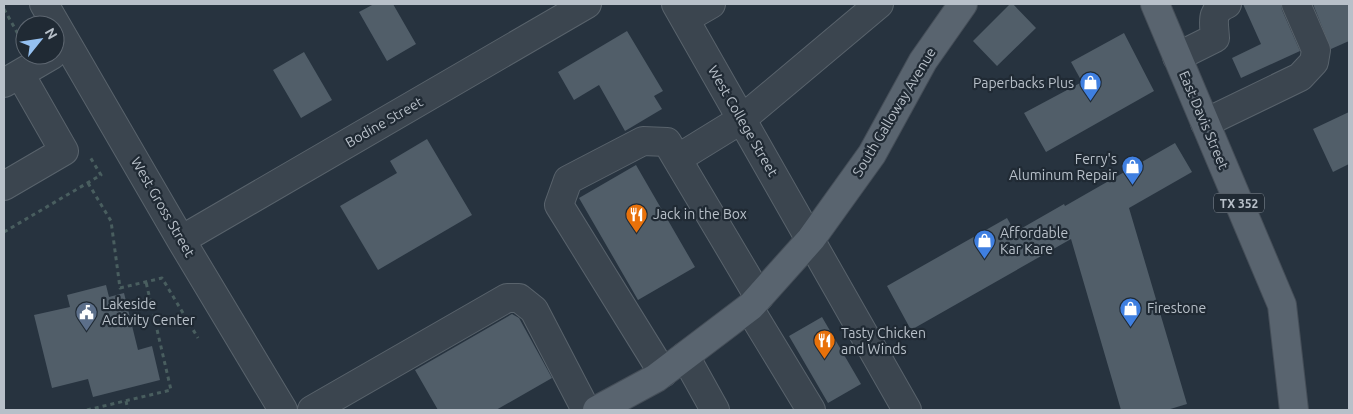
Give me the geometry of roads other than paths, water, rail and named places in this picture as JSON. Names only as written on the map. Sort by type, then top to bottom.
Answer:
[{"type":"main road","name":"East Davis Street","points":[[1154,4],[1282,305],[1294,410]]},
{"type":"main road","name":"South Galloway Avenue","points":[[596,410],[656,378],[754,303],[811,239],[872,154],[924,61],[960,5]]},
{"type":"street","name":"Bodine Street","points":[[182,240],[587,4]]},
{"type":"street","points":[[680,11],[711,4]]},
{"type":"street","points":[[677,159],[742,119],[879,4]]},
{"type":"street","points":[[1177,57],[1215,38],[1214,15],[1219,8],[1227,4]]},
{"type":"street","points":[[1205,122],[1300,77],[1314,62],[1316,50],[1296,4]]},
{"type":"street","name":"West College Street","points":[[680,11],[907,410]]},
{"type":"street","name":"West Gross Street","points":[[65,62],[182,240],[284,410]]},
{"type":"street","points":[[4,186],[64,151],[12,79],[35,65]]},
{"type":"street","points":[[663,373],[559,205],[568,180],[643,141],[666,142],[677,159],[811,410]]},
{"type":"street","points":[[312,410],[507,298],[519,298],[534,310],[586,410]]},
{"type":"street","points":[[685,356],[716,410]]},
{"type":"place","name":"Paperbacks Plus","points":[[1090,102]]},
{"type":"place","name":"Ferry's Aluminum Repair","points":[[1133,186]]},
{"type":"place","name":"Jack in the Box","points":[[637,233]]},
{"type":"place","name":"Affordable Kar Kare","points":[[984,260]]},
{"type":"place","name":"Firestone","points":[[1131,327]]},
{"type":"place","name":"Lakeside Activity Center","points":[[86,331]]},
{"type":"place","name":"Tasty Chicken and Winds","points":[[825,360]]}]
